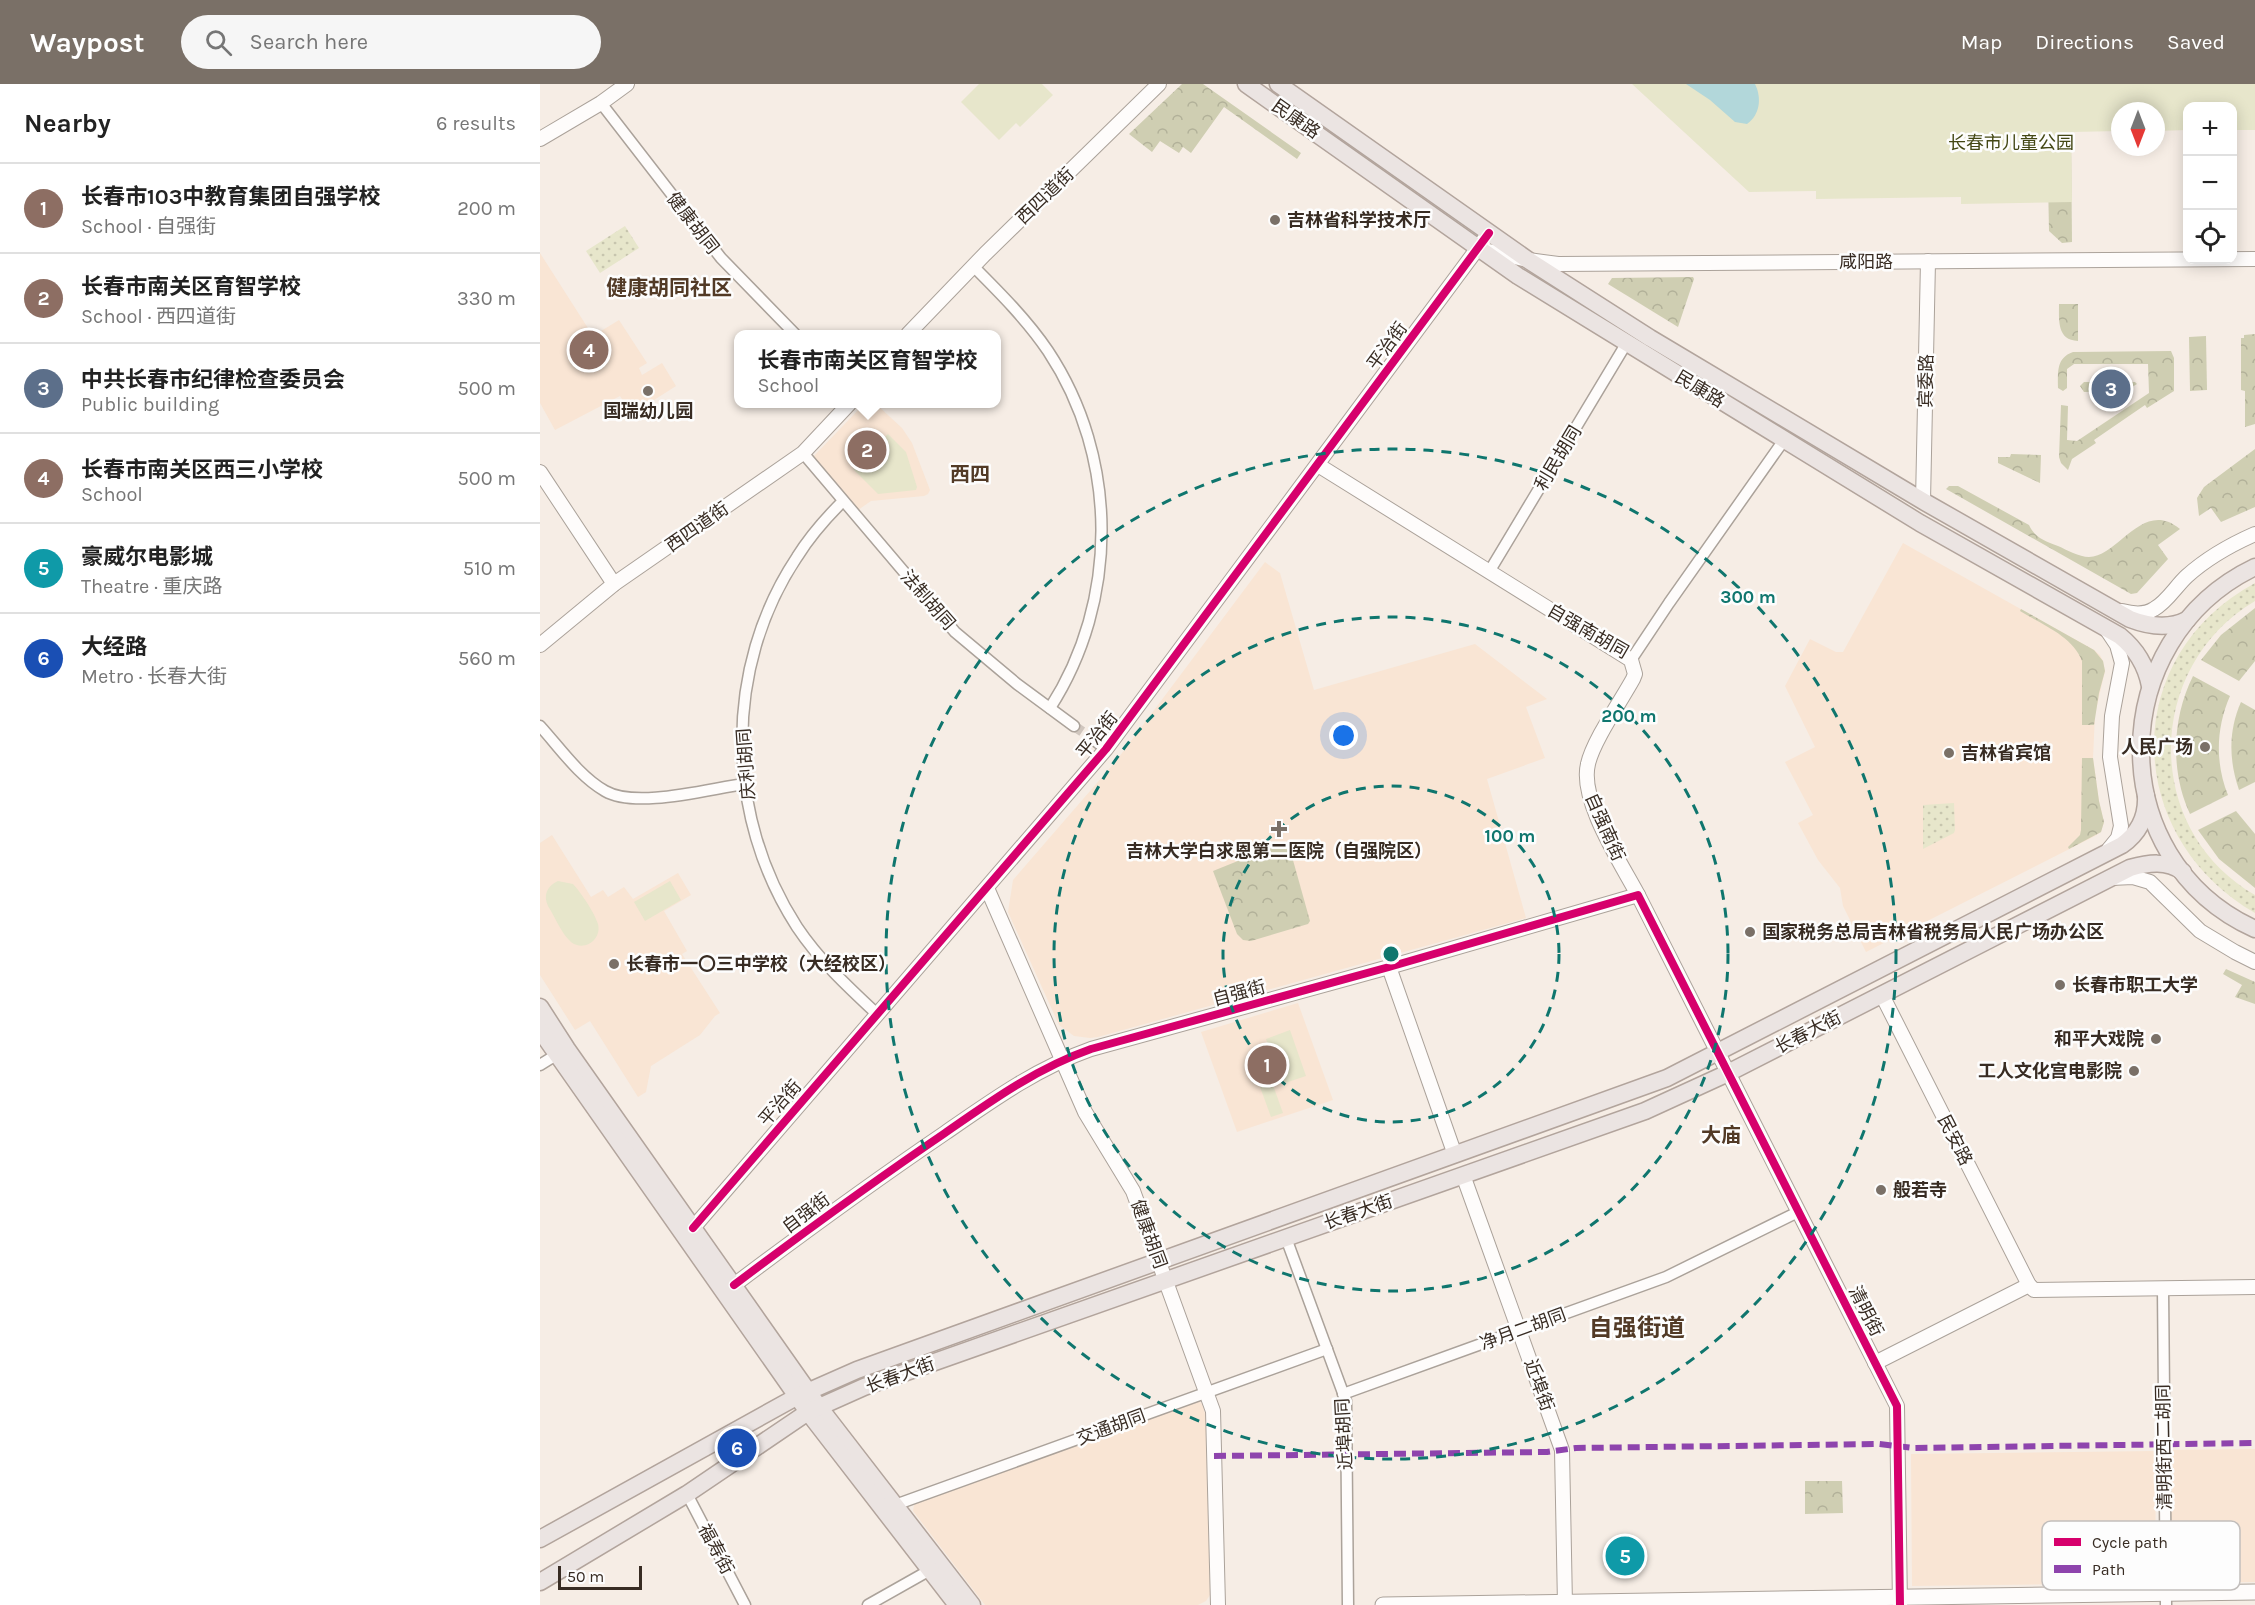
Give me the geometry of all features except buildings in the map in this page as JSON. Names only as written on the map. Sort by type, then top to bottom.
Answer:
[{"type":"main road","name":"民康路","points":[[1246,84],[1518,276],[1920,523],[2120,636],[2132,647],[2146,671],[2150,686]]},
{"type":"main road","name":"民康路","points":[[1278,84],[1528,260],[1650,338],[1923,501],[2130,619],[2144,624],[2170,625],[2187,620]]},
{"type":"main road","points":[[2255,567],[2222,586],[2187,620],[2164,653],[2150,686],[2140,738],[2146,796],[2163,840],[2183,872],[2219,907],[2255,929]]},
{"type":"main road","name":"长春大街","points":[[540,1539],[803,1394],[857,1370],[1636,1090],[1717,1052],[2128,841],[2139,827],[2146,811],[2146,796]]},
{"type":"main road","name":"长春大街","points":[[540,1582],[687,1494],[814,1409],[864,1387],[1645,1111],[1728,1073],[2109,879],[2146,864],[2168,864],[2183,872]]},
{"type":"main road","points":[[540,1007],[567,1049],[734,1286],[803,1394]]},
{"type":"main road","points":[[540,1030],[957,1605]]},
{"type":"main road","points":[[814,1409],[895,1505],[972,1605]]},
{"type":"main road","points":[[1383,1605],[2166,1599],[2255,1592]]},
{"type":"street","points":[[540,139],[601,103],[627,84]]},
{"type":"street","name":"西四道街","points":[[912,330],[973,266],[1159,84]]},
{"type":"street","name":"健康胡同","points":[[601,103],[721,258],[791,330]]},
{"type":"street","name":"平治街","points":[[693,1228],[1106,749],[1489,233]]},
{"type":"street","name":"咸阳路","points":[[1478,249],[1528,260],[1570,264],[2255,259]]},
{"type":"street","name":"宾委路","points":[[1923,501],[1928,261]]},
{"type":"street","points":[[973,266],[1020,314],[1049,353],[1084,425],[1099,485],[1101,554],[1095,599],[1075,664],[1050,708]]},
{"type":"street","name":"利民胡同","points":[[1489,572],[1626,344]]},
{"type":"street","name":"西四道街","points":[[540,645],[614,584],[803,453],[845,408]]},
{"type":"street","name":"自强南胡同","points":[[1318,465],[1631,660],[1784,440]]},
{"type":"street","name":"法制胡同","points":[[803,453],[955,632],[993,665],[1074,726]]},
{"type":"street","points":[[540,472],[614,584]]},
{"type":"street","name":"庆利胡同","points":[[843,501],[810,538],[796,558],[778,589],[763,624],[755,647],[745,695],[742,744],[744,784],[756,840],[785,907],[827,966],[877,1014]]},
{"type":"street","points":[[2111,609],[2137,614],[2154,610],[2204,562],[2255,534]]},
{"type":"street","points":[[2100,857],[2118,838],[2121,826],[2112,777],[2110,750],[2112,716],[2122,663],[2117,645],[2104,626]]},
{"type":"street","name":"自强南街","points":[[1631,660],[1635,674],[1591,754],[1586,775],[1592,804],[1638,895]]},
{"type":"street","points":[[540,726],[591,782],[617,796],[642,800],[744,784]]},
{"type":"street","points":[[1093,739],[1106,749]]},
{"type":"street","points":[[2109,879],[2133,877],[2150,882],[2200,931],[2255,962]]},
{"type":"street","name":"健康胡同","points":[[987,888],[1085,1112],[1133,1191],[1213,1411],[1218,1605]]},
{"type":"street","points":[[1638,895],[1717,1052]]},
{"type":"street","name":"自强街","points":[[734,1286],[873,1182],[991,1101],[1062,1059],[1638,895]]},
{"type":"street","points":[[1389,967],[1455,1155]]},
{"type":"street","name":"民安路","points":[[1882,994],[2029,1286]]},
{"type":"street","name":"清明街","points":[[1717,1052],[1897,1406],[1900,1601]]},
{"type":"street","points":[[540,1065],[556,1055]]},
{"type":"street","name":"近埠街","points":[[1463,1175],[1562,1450],[1565,1604]]},
{"type":"street","name":"净月二胡同","points":[[1343,1394],[1666,1277],[1798,1212]]},
{"type":"street","name":"近埠胡同","points":[[1286,1238],[1346,1401],[1348,1605]]},
{"type":"street","points":[[1875,1363],[2029,1286],[2040,1291],[2255,1287]]},
{"type":"street","name":"清明街西二胡同","points":[[2163,1289],[2165,1521]]},
{"type":"street","name":"交通胡同","points":[[895,1505],[1327,1348]]},
{"type":"street","name":"福寿街","points":[[687,1494],[745,1605]]},
{"type":"street","points":[[868,1605],[930,1570]]},
{"type":"shaded area","points":[[540,253],[593,336],[619,320],[647,363],[639,368],[642,375],[662,363],[676,386],[632,414],[620,396],[555,430],[540,403]]},
{"type":"shaded area","points":[[860,408],[880,408],[902,428],[912,443],[930,490],[924,496],[871,501],[858,510],[813,457]]},
{"type":"shaded area","name":"吉林省宾馆","points":[[1903,543],[2100,655],[2105,671],[2095,714],[2093,758],[2104,822],[2101,832],[2095,836],[1866,952],[1843,906],[1840,888],[1818,860],[1798,823],[1813,815],[1785,762],[1815,747],[1785,686],[1810,639],[1836,652],[1843,652]]},
{"type":"shaded area","name":"吉林大学白求恩第二医院（自强院区）","points":[[1265,562],[1280,573],[1314,690],[1475,644],[1547,699],[1526,707],[1545,758],[1487,779],[1526,918],[1098,1037],[1074,1036],[1059,1025],[1008,912],[1013,880],[1116,761]]},
{"type":"shaded area","name":"长春市一〇三中学校（大经校区）","points":[[552,835],[591,897],[603,890],[608,897],[624,887],[633,899],[678,873],[691,895],[664,911],[687,951],[682,954],[720,1013],[700,1035],[651,1066],[646,1092],[638,1097],[590,1021],[575,1030],[540,975],[540,843]]},
{"type":"shaded area","points":[[1298,1003],[1333,1100],[1237,1132],[1201,1032]]},
{"type":"shaded area","points":[[1198,1400],[1202,1404],[1207,1420],[1210,1595],[1206,1601],[1198,1605],[985,1605],[913,1511],[914,1505],[918,1503]]},
{"type":"shaded area","points":[[2255,1449],[2255,1582],[2240,1582],[2240,1521],[2170,1521],[2169,1450]]},
{"type":"shaded area","points":[[2155,1451],[2156,1521],[2042,1521],[2042,1584],[1912,1586],[1911,1454]]},
{"type":"green space","points":[[979,84],[1042,84],[1053,95],[1020,127],[1016,123],[999,140],[961,102]]},
{"type":"green space","points":[[1182,84],[1203,84],[1301,153],[1297,159],[1224,107],[1191,153],[1183,147],[1179,153],[1160,141],[1152,152],[1129,134]]},
{"type":"green space","name":"长春市儿童公园","points":[[1632,84],[2255,84],[2255,130],[2237,130],[2237,102],[2183,102],[2183,130],[2165,131],[2165,102],[2111,102],[2111,131],[2071,132],[2072,202],[1961,204],[1961,197],[1816,199],[1816,191],[1749,192]]},
{"type":"green space","points":[[2071,132],[2072,242],[2062,243],[2049,231],[2048,180]]},
{"type":"green space","points":[[625,226],[639,248],[600,273],[586,251]]},
{"type":"green space","points":[[1693,277],[1678,327],[1608,284],[1612,278]]},
{"type":"green space","points":[[2059,304],[2078,304],[2078,341],[2071,340],[2063,333],[2059,323]]},
{"type":"green space","points":[[2255,334],[2255,424],[2245,427],[2245,391],[2241,390],[2241,338],[2244,338],[2244,335]]},
{"type":"green space","points":[[2206,336],[2207,390],[2190,391],[2189,337]]},
{"type":"green space","points":[[2171,351],[2174,358],[2174,391],[2147,408],[2145,405],[2094,440],[2096,443],[2072,459],[2068,470],[2059,457],[2061,405],[2068,406],[2067,440],[2077,441],[2149,393],[2148,364],[2074,364],[2067,369],[2067,388],[2063,391],[2058,388],[2058,376],[2063,358],[2073,352]]},
{"type":"green space","points":[[2084,382],[2135,382],[2137,384],[2125,391],[2084,392],[2080,386]]},
{"type":"green space","points":[[888,434],[906,452],[916,490],[878,494],[853,469]]},
{"type":"green space","points":[[2255,449],[2255,507],[2221,522],[2211,508],[2199,516],[2197,498],[2204,487]]},
{"type":"green space","points":[[2011,454],[2041,455],[2040,483],[1998,463],[1998,457],[2010,457]]},
{"type":"green space","points":[[1949,486],[1958,486],[2029,525],[2037,536],[2045,541],[2085,557],[2100,554],[2143,524],[2154,520],[2167,521],[2180,529],[2158,545],[2168,559],[2137,593],[2131,594],[1946,489]]},
{"type":"green space","points":[[2255,583],[2255,601],[2218,630],[2192,666],[2176,706],[2171,748],[2176,791],[2192,831],[2218,866],[2255,895],[2255,913],[2211,880],[2180,840],[2161,795],[2154,747],[2160,700],[2179,655],[2210,615]]},
{"type":"green space","points":[[2255,608],[2255,661],[2239,681],[2201,660],[2221,635]]},
{"type":"green space","points":[[2021,609],[2094,650],[2103,661],[2105,671],[2094,725],[2082,725],[2082,661],[2078,652],[2064,638],[2020,611]]},
{"type":"green space","points":[[2193,676],[2230,696],[2222,720],[2219,746],[2221,771],[2228,795],[2190,814],[2179,780],[2176,745],[2181,709]]},
{"type":"green space","points":[[2241,702],[2255,710],[2255,782],[2239,790],[2233,768],[2231,746],[2234,724]]},
{"type":"green space","points":[[2082,758],[2093,758],[2104,822],[2101,832],[2069,849],[2068,847],[2080,835],[2081,830]]},
{"type":"green space","points":[[1954,803],[1954,833],[1923,849],[1923,805]]},
{"type":"green space","points":[[2236,811],[2255,834],[2255,888],[2219,859],[2198,830]]},
{"type":"green space","points":[[1275,846],[1283,846],[1291,853],[1310,921],[1308,924],[1251,941],[1243,940],[1237,934],[1213,871]]},
{"type":"green space","points":[[558,881],[573,884],[594,914],[599,930],[591,943],[581,946],[571,942],[561,930],[548,906],[547,891]]},
{"type":"green space","points":[[670,881],[681,900],[645,921],[634,902]]},
{"type":"green space","points":[[2226,969],[2255,982],[2255,1004],[2235,997],[2242,985],[2223,974]]},
{"type":"green space","points":[[1290,1030],[1306,1076],[1282,1084],[1266,1039]]},
{"type":"green space","points":[[1260,1049],[1283,1113],[1271,1117],[1248,1054]]},
{"type":"green space","points":[[1805,1481],[1842,1481],[1843,1513],[1805,1514]]},
{"type":"water","points":[[1686,84],[1755,84],[1759,100],[1755,116],[1747,124],[1735,122],[1710,100]]},
{"type":"tunnel","points":[[1074,726],[1093,739]]},
{"type":"marked path","points":[[1214,1456],[1547,1452],[1576,1448],[1879,1444],[1914,1448],[2255,1443]]},
{"type":"cycle path","points":[[693,1228],[1106,749],[1489,233]]},
{"type":"cycle path","points":[[734,1285],[865,1189],[980,1109],[1033,1075],[1071,1057],[1091,1049],[1389,967],[1638,895],[1897,1406],[1900,1605]]},
{"type":"place","name":"吉林省科学技术厅","points":[[1275,220]]},
{"type":"place","name":"长春市南关区西三小学校","points":[[589,350]]},
{"type":"place","name":"中共长春市纪律检查委员会","points":[[2111,389]]},
{"type":"place","name":"国瑞幼儿园","points":[[648,391]]},
{"type":"place","name":"长春市南关区育智学校","points":[[867,450]]},
{"type":"place","name":"人民广场","points":[[2205,747]]},
{"type":"place","name":"吉林省宾馆","points":[[1949,753]]},
{"type":"place","name":"吉林大学白求恩第二医院（自强院区）","points":[[1279,829]]},
{"type":"place","name":"国家税务总局吉林省税务局人民广场办公区","points":[[1750,932]]},
{"type":"place","name":"长春市一〇三中学校（大经校区）","points":[[614,964]]},
{"type":"place","name":"长春市职工大学","points":[[2060,985]]},
{"type":"place","name":"和平大戏院","points":[[2156,1039]]},
{"type":"place","name":"长春市103中教育集团自强学校","points":[[1267,1065]]},
{"type":"place","name":"工人文化宫电影院","points":[[2134,1071]]},
{"type":"place","name":"般若寺","points":[[1881,1190]]},
{"type":"place","name":"大经路","points":[[737,1448]]},
{"type":"place","name":"豪威尔电影城","points":[[1625,1556]]},
{"type":"district","name":"健康胡同社区","points":[[669,288]]},
{"type":"district","name":"西四","points":[[970,474]]},
{"type":"district","name":"大庙","points":[[1721,1135]]},
{"type":"district","name":"自强街道","points":[[1637,1328]]}]
